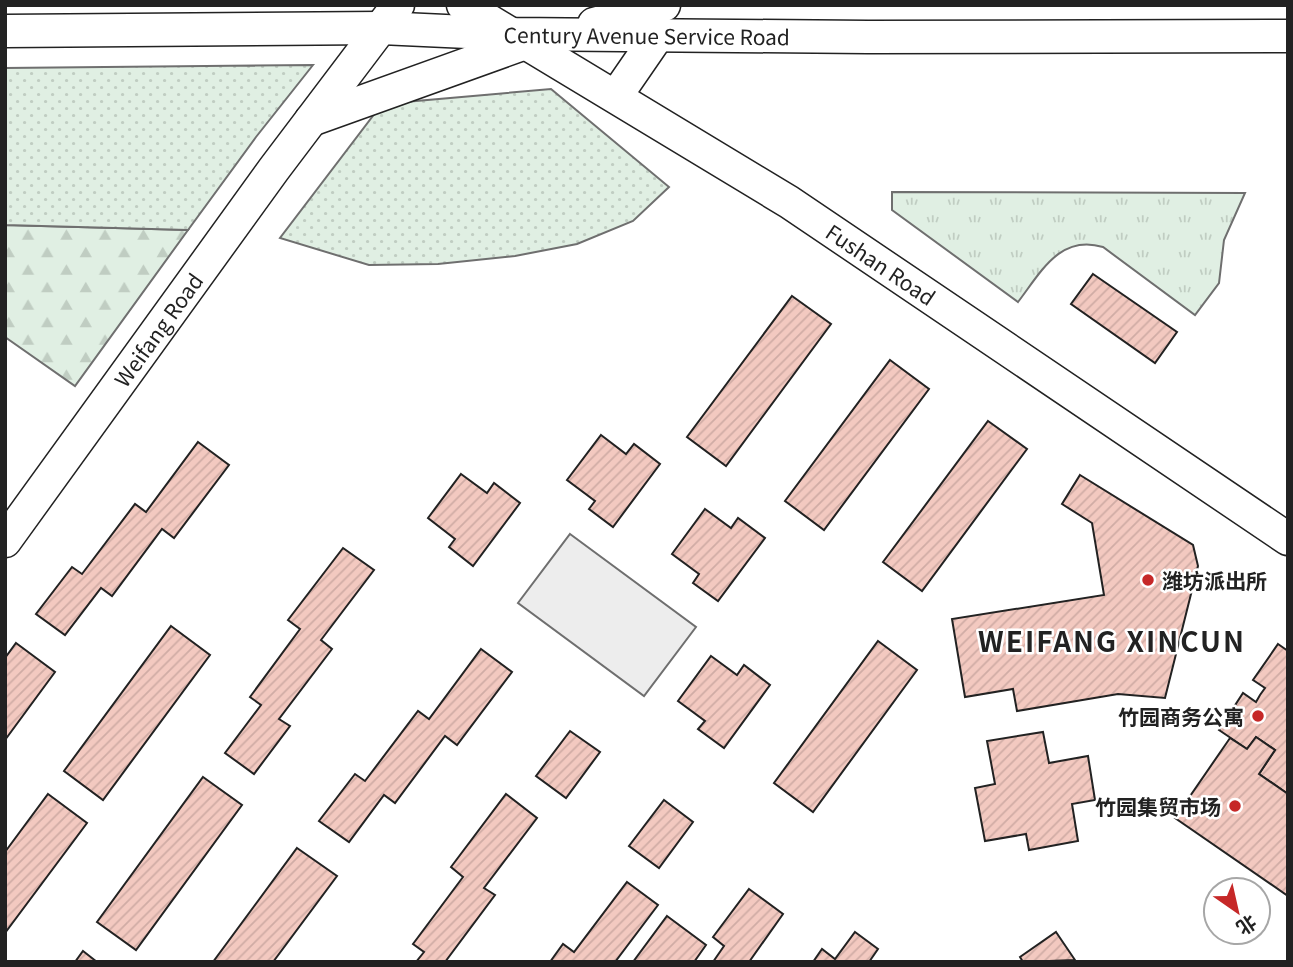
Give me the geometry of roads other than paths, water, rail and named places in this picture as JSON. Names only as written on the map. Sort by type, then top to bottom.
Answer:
[{"type":"street","name":"Fushan Road","points":[[463,5],[531,37],[616,96],[789,202],[1288,539]]},
{"type":"street","name":"Century Avenue Service Road","points":[[5,31],[389,17],[531,37]]},
{"type":"street","name":"Weifang Road","points":[[5,541],[389,17]]},
{"type":"street","name":"Century Avenue Service Road","points":[[661,20],[1288,36]]},
{"type":"street","points":[[311,120],[531,37],[661,20]]},
{"type":"street","points":[[616,96],[661,20]]},
{"type":"place","name":"潍坊派出所","points":[[1148,580]]},
{"type":"place","name":"竹园商务公寓","points":[[1258,716]]},
{"type":"place","name":"竹园集贸市场","points":[[1235,806]]},
{"type":"district","name":"WEIFANG XINCUN","points":[[1112,640]]}]
